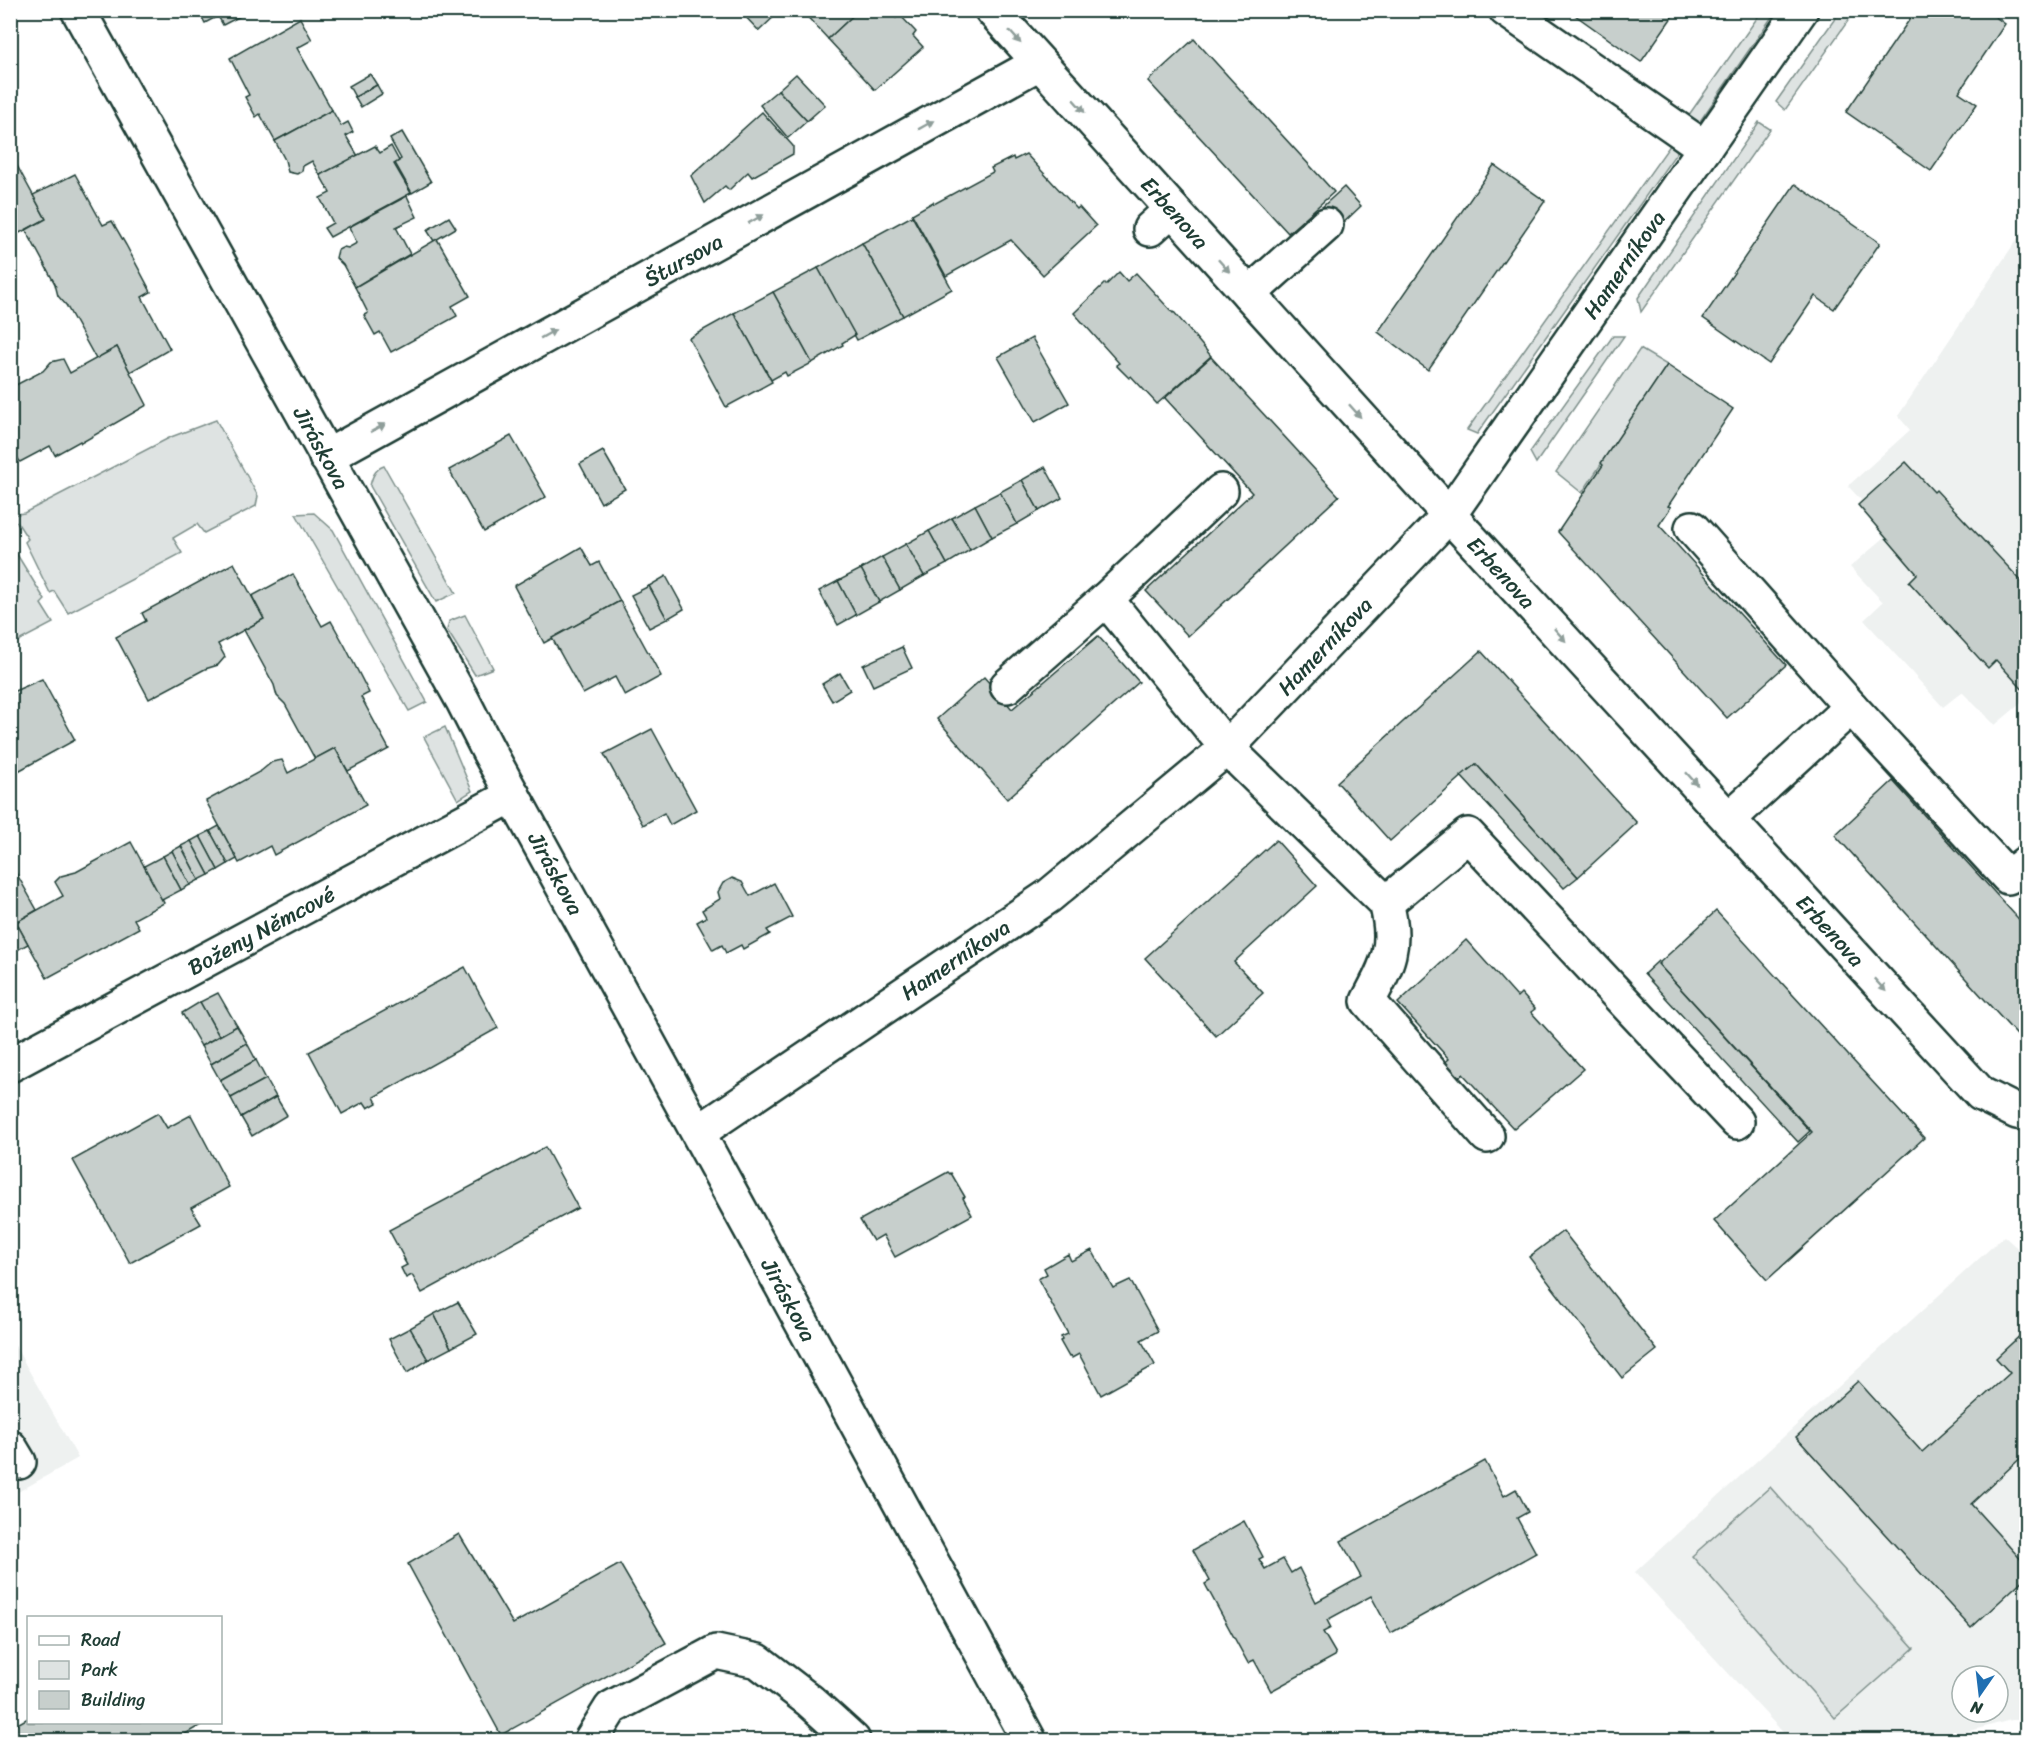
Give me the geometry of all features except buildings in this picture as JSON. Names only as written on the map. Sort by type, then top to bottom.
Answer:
[{"type":"street","name":"Jiráskova","points":[[78,10],[463,701],[1029,1740]]},
{"type":"street","name":"Erbenova","points":[[992,10],[1039,63],[1161,219],[1249,294],[1981,1094],[2017,1112],[2026,1113]]},
{"type":"street","points":[[1506,10],[1705,148]]},
{"type":"street","name":"Hamerníkova","points":[[699,1132],[1049,896],[1227,748],[1449,515],[1801,10]]},
{"type":"street","name":"Štursova","points":[[326,457],[1039,63]]},
{"type":"street","points":[[1249,294],[1326,225]]},
{"type":"street","points":[[1008,686],[1221,491]]},
{"type":"street","points":[[1692,528],[1851,707],[2008,877],[2026,863]]},
{"type":"street","points":[[1106,598],[1227,748],[1386,903],[1392,925],[1390,950],[1385,968],[1368,1000],[1487,1136]]},
{"type":"street","points":[[1729,819],[1851,707]]},
{"type":"street","name":"Boženy Němcové","points":[[10,1065],[513,795]]},
{"type":"street","points":[[1386,903],[1467,835],[1737,1122]]},
{"type":"street","points":[[591,1740],[611,1708],[716,1652],[758,1661],[810,1701],[853,1740]]},
{"type":"shaded area","points":[[2026,226],[2026,699],[1995,725],[1962,692],[1943,707],[1864,620],[1883,602],[1850,567],[1884,538],[1881,535],[1883,533],[1858,505],[1861,500],[1848,486],[1910,430],[1898,416]]},
{"type":"shaded area","points":[[2004,1236],[2026,1256],[2026,1720],[2010,1720],[2010,1664],[1950,1664],[1950,1724],[1996,1724],[1942,1740],[1790,1740],[1635,1572]]},
{"type":"shaded area","points":[[10,1337],[78,1458],[11,1496],[10,1496]]},
{"type":"green space","points":[[1841,10],[1855,11],[1785,110],[1776,102]]},
{"type":"green space","points":[[1762,11],[1776,11],[1698,124],[1686,119]]},
{"type":"green space","points":[[1759,122],[1770,129],[1641,312],[1638,298]]},
{"type":"green space","points":[[1673,141],[1677,152],[1477,434],[1467,430]]},
{"type":"green space","points":[[1613,336],[1624,336],[1536,463],[1530,452]]},
{"type":"green space","points":[[1640,349],[1667,365],[1582,493],[1556,472]]},
{"type":"green space","points":[[216,420],[258,496],[256,506],[204,533],[197,524],[173,538],[182,553],[68,613],[54,591],[50,593],[25,542],[28,539],[17,522],[12,522],[11,515],[24,513],[171,437]]},
{"type":"green space","points":[[384,466],[456,593],[436,602],[370,486],[374,474]]},
{"type":"green space","points":[[314,513],[333,530],[427,702],[409,711],[296,514]]},
{"type":"green space","points":[[13,548],[45,600],[41,604],[53,623],[11,645],[10,549]]},
{"type":"green space","points":[[465,615],[493,668],[475,675],[447,630],[449,621]]},
{"type":"green space","points":[[445,727],[472,791],[458,800],[424,737]]},
{"type":"green space","points":[[1770,1487],[1914,1648],[1835,1718],[1692,1556]]}]
